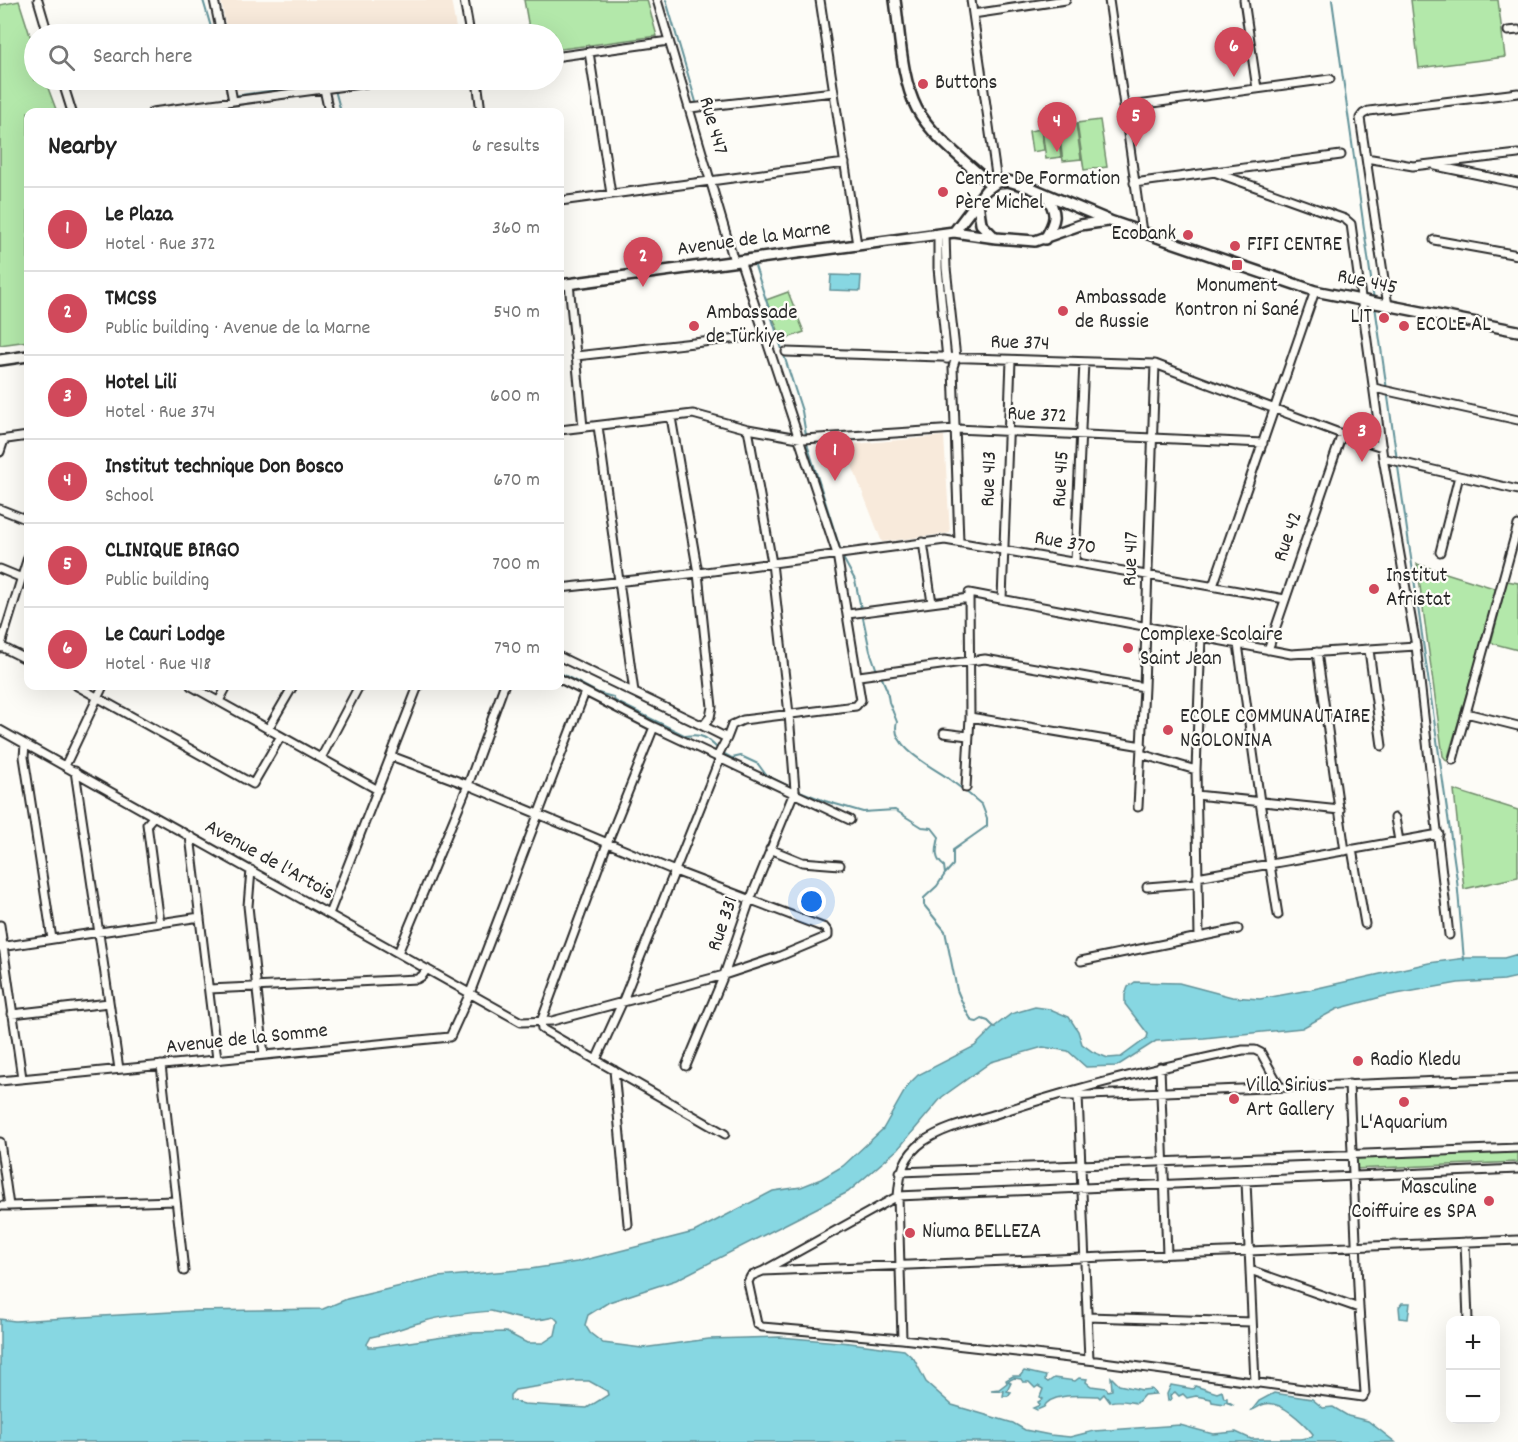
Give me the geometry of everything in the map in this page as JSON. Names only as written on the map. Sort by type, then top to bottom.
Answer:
[{"type":"street","points":[[38,0],[45,24]]},
{"type":"street","points":[[214,0],[218,24]]},
{"type":"street","points":[[464,0],[468,24]]},
{"type":"street","name":"Rue 447","points":[[657,0],[710,181],[737,261],[805,439],[837,554],[859,676],[861,700],[856,706],[789,714]]},
{"type":"street","points":[[820,0],[857,245]]},
{"type":"street","points":[[895,0],[906,73],[917,108],[932,130],[994,184]]},
{"type":"street","points":[[971,0],[994,184]]},
{"type":"street","points":[[973,14],[1066,0]]},
{"type":"street","points":[[1108,0],[1142,232]]},
{"type":"street","points":[[1244,0],[1257,89]]},
{"type":"street","points":[[1508,31],[1518,30]]},
{"type":"street","points":[[564,56],[669,41]]},
{"type":"street","points":[[589,52],[611,194]]},
{"type":"street","points":[[1123,107],[1330,79]]},
{"type":"street","points":[[65,90],[71,108]]},
{"type":"street","points":[[231,90],[233,101]]},
{"type":"street","points":[[181,108],[316,90]]},
{"type":"street","points":[[324,90],[328,108]]},
{"type":"street","points":[[478,90],[480,108]]},
{"type":"street","points":[[690,108],[834,92]]},
{"type":"street","points":[[1386,306],[1360,118],[1369,111],[1518,93]]},
{"type":"street","points":[[1366,158],[1413,166],[1518,154]]},
{"type":"street","points":[[1134,183],[1341,155]]},
{"type":"street","points":[[564,200],[845,163]]},
{"type":"street","points":[[1428,164],[1518,183]]},
{"type":"street","points":[[1214,172],[1345,219],[1351,224],[1366,302],[1383,458],[1416,646],[1449,935]]},
{"type":"street","points":[[959,542],[952,367],[946,357],[938,268],[946,233],[978,202],[986,190],[994,184],[1008,181],[1046,195],[1054,208],[1055,219],[1045,239]]},
{"type":"street","name":"Rue 445","points":[[1046,195],[1110,221],[1315,291],[1518,332]]},
{"type":"street","points":[[978,202],[981,224],[989,234],[996,238],[1045,239],[1080,225],[1110,221]]},
{"type":"street","points":[[946,233],[946,268],[956,358],[952,367]]},
{"type":"street","name":"Avenue de la Marne","points":[[564,284],[946,233],[996,238]]},
{"type":"street","points":[[1434,240],[1518,255]]},
{"type":"street","points":[[564,284],[576,356],[583,427]]},
{"type":"street","points":[[1213,586],[1315,291]]},
{"type":"street","points":[[576,356],[766,335]]},
{"type":"street","name":"Rue 374","points":[[786,352],[1155,364],[1382,447]]},
{"type":"street","points":[[0,360],[24,357]]},
{"type":"street","name":"Rue 413","points":[[1002,599],[1011,360]]},
{"type":"street","name":"Rue 415","points":[[1075,562],[1084,362]]},
{"type":"street","name":"Rue 417","points":[[1138,807],[1155,364]]},
{"type":"street","points":[[1374,388],[1518,420]]},
{"type":"street","name":"Rue 372","points":[[564,429],[693,414],[748,429],[805,439],[956,429],[1263,443]]},
{"type":"street","points":[[671,417],[698,573],[712,707],[710,717],[703,726]]},
{"type":"street","points":[[598,426],[634,692]]},
{"type":"street","points":[[748,429],[772,563],[789,714],[794,792]]},
{"type":"street","name":"Rue 42","points":[[1268,650],[1342,434]]},
{"type":"street","points":[[0,452],[2,440],[24,437]]},
{"type":"street","points":[[1383,458],[1518,490]]},
{"type":"street","points":[[1440,552],[1459,476]]},
{"type":"street","points":[[0,509],[24,518]]},
{"type":"street","points":[[1453,760],[1518,525]]},
{"type":"street","name":"Rue 370","points":[[564,588],[698,573],[945,540],[1285,599]]},
{"type":"street","points":[[923,542],[932,603]]},
{"type":"street","points":[[0,568],[22,578]]},
{"type":"street","points":[[24,572],[0,647],[24,658]]},
{"type":"street","points":[[966,788],[969,736],[969,593],[1291,654],[1416,646]]},
{"type":"street","points":[[848,614],[969,598]]},
{"type":"street","points":[[1199,937],[1196,770],[1201,637]]},
{"type":"street","points":[[1238,644],[1278,915]]},
{"type":"street","points":[[1369,650],[1382,746]]},
{"type":"street","points":[[1317,652],[1340,810],[1365,924]]},
{"type":"street","points":[[564,659],[726,738]]},
{"type":"street","points":[[859,676],[986,659],[1144,687]]},
{"type":"street","points":[[564,681],[654,727],[850,820]]},
{"type":"street","points":[[85,690],[253,784],[280,736]]},
{"type":"street","points":[[65,766],[102,690]]},
{"type":"street","points":[[198,690],[378,790]]},
{"type":"street","points":[[219,701],[225,690]]},
{"type":"street","points":[[268,729],[291,690]]},
{"type":"street","points":[[321,758],[357,690]]},
{"type":"street","points":[[329,914],[416,690]]},
{"type":"street","points":[[398,953],[468,785],[503,690]]},
{"type":"street","points":[[470,993],[585,692]]},
{"type":"street","points":[[1466,713],[1518,726]]},
{"type":"street","points":[[596,1060],[622,1003],[732,725],[743,720],[789,714]]},
{"type":"street","points":[[969,717],[1142,746]]},
{"type":"street","points":[[654,727],[607,844],[541,1022],[542,1029],[725,1134]]},
{"type":"street","name":"Avenue de l'Artois","points":[[0,730],[522,1022],[541,1022]]},
{"type":"street","points":[[944,732],[969,736]]},
{"type":"street","points":[[25,744],[24,757],[52,939]]},
{"type":"street","points":[[1141,754],[1196,770]]},
{"type":"street","points":[[391,756],[468,785],[675,871],[825,928],[828,932],[828,936],[778,957],[724,975],[541,1022]]},
{"type":"street","points":[[75,771],[119,1069]]},
{"type":"street","name":"Rue 331","points":[[686,1066],[724,975],[750,900],[794,792]]},
{"type":"street","points":[[1196,795],[1340,810]]},
{"type":"street","points":[[153,816],[147,824],[160,923]]},
{"type":"street","points":[[1395,818],[1399,841]]},
{"type":"street","points":[[1147,887],[1197,880],[1270,864],[1438,834]]},
{"type":"street","points":[[190,836],[217,1059]]},
{"type":"street","points":[[770,849],[802,862],[840,865]]},
{"type":"street","points":[[251,870],[248,906],[264,1055]]},
{"type":"street","points":[[2,947],[200,917]]},
{"type":"street","points":[[0,925],[22,1078]]},
{"type":"street","points":[[1081,961],[1238,929]]},
{"type":"street","points":[[209,989],[417,979],[423,976],[427,969]]},
{"type":"street","name":"Avenue de la Somme","points":[[0,1081],[450,1036],[470,993]]},
{"type":"street","points":[[12,1014],[109,1003]]},
{"type":"street","points":[[902,1339],[897,1196],[900,1172],[907,1157],[924,1141],[941,1132],[1049,1096],[1160,1067],[1243,1050],[1255,1050],[1261,1053],[1280,1087]]},
{"type":"street","points":[[161,1065],[175,1201],[183,1242],[184,1271]]},
{"type":"street","points":[[1160,1067],[1167,1254]]},
{"type":"street","points":[[614,1070],[628,1224]]},
{"type":"street","points":[[1049,1096],[1518,1078]]},
{"type":"street","points":[[1349,1084],[1352,1155],[1353,1176],[1356,1246],[1359,1308],[1365,1394],[1363,1397],[1089,1360],[902,1339],[759,1327],[757,1324],[748,1282],[752,1276],[897,1196],[1164,1184],[1246,1181],[1353,1176],[1518,1169]]},
{"type":"street","points":[[1078,1095],[1089,1360]]},
{"type":"street","points":[[0,1142],[9,1206]]},
{"type":"street","points":[[900,1172],[1518,1148]]},
{"type":"street","points":[[1246,1181],[1255,1383]]},
{"type":"street","points":[[0,1206],[175,1201]]},
{"type":"street","points":[[763,1271],[1518,1240]]},
{"type":"street","points":[[1465,1242],[1468,1316]]},
{"type":"street","points":[[1250,1270],[1359,1308]]},
{"type":"street","points":[[1087,1317],[1252,1322]]},
{"type":"shaded area","points":[[221,0],[451,0],[455,24],[225,24]]},
{"type":"shaded area","points":[[944,436],[950,533],[882,542],[844,445]]},
{"type":"green space","points":[[524,0],[647,0],[657,36],[564,49],[564,24],[528,24]]},
{"type":"green space","points":[[1411,0],[1498,0],[1505,57],[1419,68]]},
{"type":"green space","points":[[19,1],[26,24],[24,24],[24,90],[49,90],[56,108],[24,108],[24,342],[0,345],[0,5]]},
{"type":"green space","points":[[1100,120],[1107,167],[1084,170],[1077,123]]},
{"type":"green space","points":[[1076,124],[1081,159],[1063,161],[1058,126]]},
{"type":"green space","points":[[1057,127],[1061,157],[1046,159],[1042,129]]},
{"type":"green space","points":[[1041,129],[1044,150],[1032,152],[1029,131]]},
{"type":"green space","points":[[788,292],[804,332],[782,340],[766,300]]},
{"type":"green space","points":[[1417,564],[1497,589],[1447,761],[1443,756]]},
{"type":"green space","points":[[1507,581],[1518,583],[1518,650],[1491,643]]},
{"type":"green space","points":[[1454,790],[1518,810],[1518,877],[1464,889]]},
{"type":"green space","points":[[1518,1152],[1518,1162],[1353,1169],[1352,1158]]},
{"type":"water","points":[[831,275],[861,276],[860,291],[830,290]]},
{"type":"water","points":[[1518,954],[1518,977],[1458,983],[1385,996],[1337,1009],[1302,1028],[1156,1041],[1117,1066],[1086,1067],[1068,1051],[1043,1047],[991,1062],[942,1097],[898,1149],[848,1192],[676,1280],[609,1302],[588,1315],[585,1325],[590,1333],[603,1343],[642,1348],[709,1339],[780,1337],[904,1350],[914,1359],[926,1382],[952,1405],[1013,1423],[1025,1430],[1050,1435],[1070,1437],[1094,1431],[1180,1425],[1213,1434],[1236,1432],[1251,1439],[1312,1437],[1313,1434],[1298,1419],[1278,1405],[1265,1404],[1252,1410],[1259,1401],[1274,1393],[1312,1399],[1323,1408],[1333,1407],[1348,1416],[1368,1421],[1395,1442],[0,1442],[0,1319],[15,1321],[189,1311],[323,1309],[347,1299],[438,1277],[530,1269],[577,1262],[694,1232],[773,1191],[801,1187],[821,1179],[843,1166],[883,1129],[908,1085],[918,1075],[975,1046],[1011,1014],[1035,1007],[1050,1009],[1069,1017],[1078,1031],[1082,1044],[1093,1052],[1108,1058],[1121,1057],[1147,1038],[1148,1034],[1125,1004],[1128,987],[1135,982],[1179,983],[1232,997],[1260,999],[1429,963],[1466,958],[1504,958]],"holes":[[[491,1311],[529,1320],[554,1317],[558,1321],[555,1335],[543,1343],[527,1343],[506,1332],[471,1333],[375,1347],[368,1347],[367,1344],[371,1337],[425,1321]],[[573,1381],[589,1381],[607,1391],[608,1395],[587,1408],[524,1404],[510,1400],[510,1395],[515,1390]]]},
{"type":"water","points":[[1402,1303],[1410,1303],[1408,1319],[1400,1318],[1399,1307]]},
{"type":"water","points":[[1024,1371],[1046,1376],[1045,1380],[1048,1382],[1054,1378],[1075,1381],[1079,1378],[1087,1379],[1086,1382],[1091,1386],[1106,1388],[1108,1391],[1112,1390],[1111,1377],[1119,1385],[1142,1390],[1151,1389],[1156,1394],[1144,1395],[1137,1403],[1110,1402],[1104,1394],[1100,1398],[1098,1396],[1060,1397],[1037,1410],[1033,1408],[1040,1405],[1038,1402],[1043,1399],[1040,1397],[1043,1389],[1038,1386],[1035,1388],[1029,1382],[1014,1378],[1008,1381],[1011,1383],[1007,1391],[1011,1392],[1008,1396],[1003,1396],[1004,1391],[991,1390],[999,1389],[1007,1383],[1006,1380],[1013,1376],[1020,1376]]},
{"type":"water","points":[[1171,1385],[1193,1389],[1195,1386],[1217,1393],[1222,1391],[1224,1398],[1234,1405],[1212,1402],[1211,1399],[1196,1396],[1187,1398],[1175,1392],[1170,1395],[1171,1399],[1168,1401],[1167,1394]]},
{"type":"waterway","points":[[203,0],[210,24]]},
{"type":"waterway","points":[[666,0],[696,102]]},
{"type":"waterway","points":[[1332,0],[1374,300]]},
{"type":"waterway","points":[[234,96],[276,90]]},
{"type":"waterway","points":[[335,90],[340,108]]},
{"type":"waterway","points":[[754,263],[802,411],[808,447],[843,558],[855,580],[870,651],[887,690],[897,722],[896,731],[899,739],[914,755],[982,805],[987,818],[987,826],[953,850],[953,865],[945,874]]},
{"type":"waterway","points":[[1375,306],[1457,880],[1464,960]]},
{"type":"waterway","points":[[564,675],[598,693],[613,697],[615,701],[686,736],[704,737],[718,749]]},
{"type":"waterway","points":[[723,753],[732,758],[741,756],[758,764],[766,775],[792,788]]},
{"type":"waterway","points":[[797,790],[863,812],[895,810],[922,827],[932,828],[939,837],[937,856],[944,866],[945,874],[937,886],[924,898],[924,905],[945,931],[957,990],[965,1009],[972,1021],[977,1022],[982,1019],[995,1028]]},
{"type":"place","name":"Le Cauri Lodge","points":[[1234,77]]},
{"type":"place","name":"Buttons","points":[[923,84]]},
{"type":"place","name":"CLINIQUE BIRGO","points":[[1136,147]]},
{"type":"place","name":"Institut technique Don Bosco","points":[[1057,152]]},
{"type":"place","name":"Centre De Formation Père Michel","points":[[943,192]]},
{"type":"place","name":"Ecobank","points":[[1188,235]]},
{"type":"place","name":"FIFI CENTRE","points":[[1235,246]]},
{"type":"place","name":"Monument Kontron ni Sané","points":[[1237,265]]},
{"type":"place","name":"TMCSS","points":[[643,287]]},
{"type":"place","name":"Ambassade de Russie","points":[[1063,311]]},
{"type":"place","name":"L1T","points":[[1384,318]]},
{"type":"place","name":"Ambassade de Türkiye","points":[[694,326]]},
{"type":"place","name":"ECOLE AL","points":[[1404,326]]},
{"type":"place","name":"Hotel Lili","points":[[1362,462]]},
{"type":"place","name":"Le Plaza","points":[[835,481]]},
{"type":"place","name":"Institut Afristat","points":[[1374,589]]},
{"type":"place","name":"Complexe Scolaire Saint Jean","points":[[1128,648]]},
{"type":"place","name":"ECOLE COMMUNAUTAIRE NGOLONINA","points":[[1168,730]]},
{"type":"place","name":"Radio Kledu","points":[[1358,1061]]},
{"type":"place","name":"Villa Sirius Art Gallery","points":[[1234,1099]]},
{"type":"place","name":"L'Aquarium","points":[[1404,1102]]},
{"type":"place","name":"Masculine Coiffuire es SPA","points":[[1489,1201]]},
{"type":"place","name":"Niuma BELLEZA","points":[[910,1233]]}]
